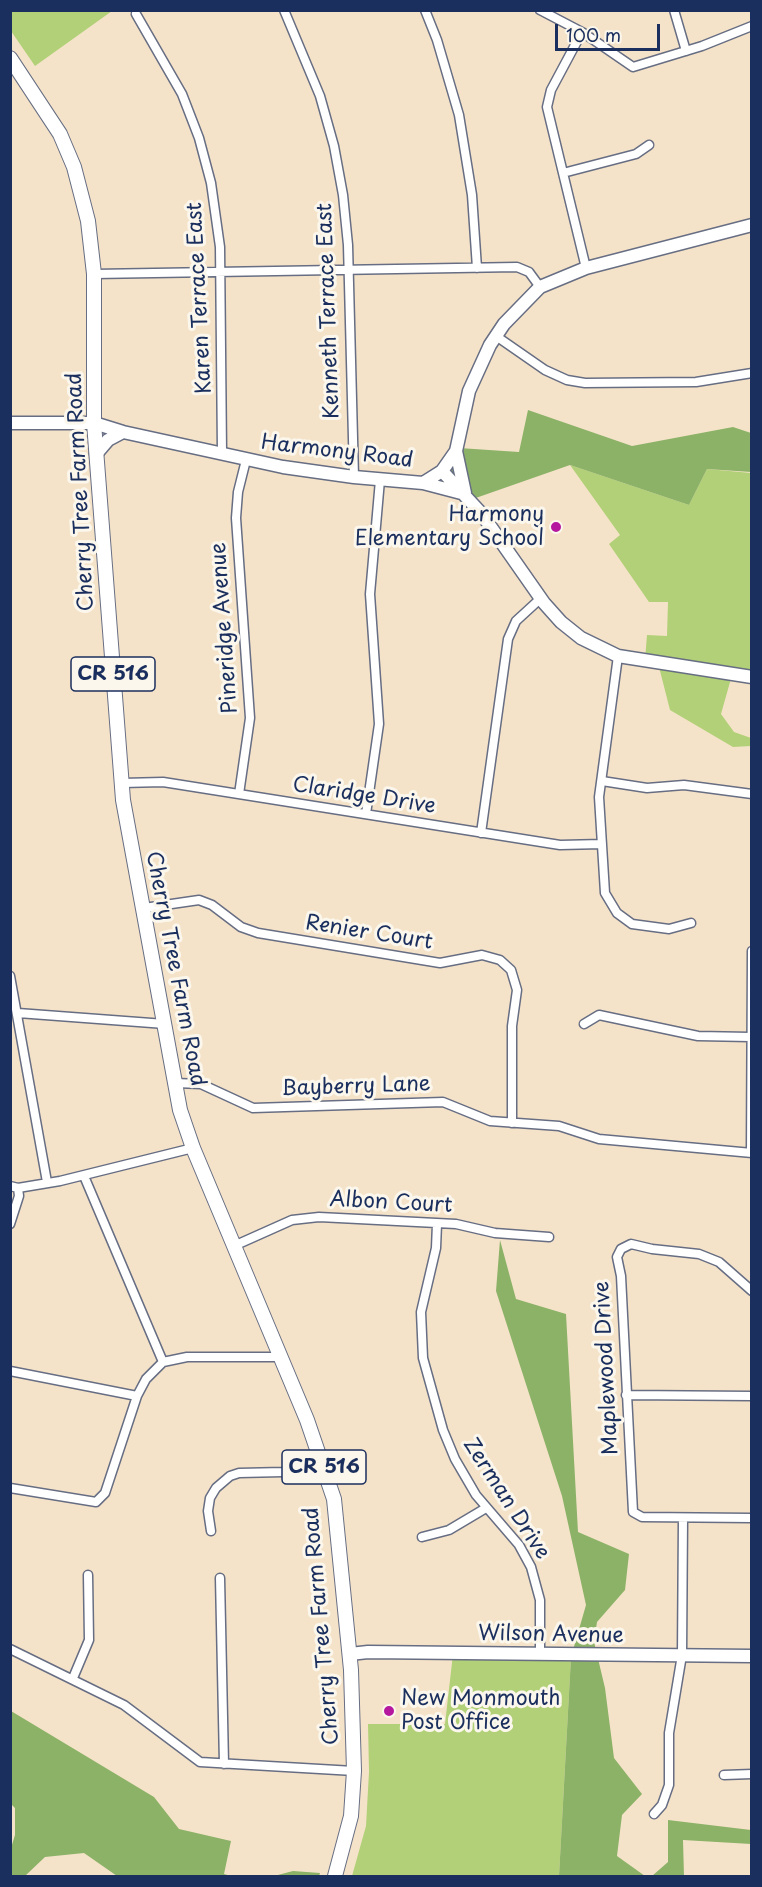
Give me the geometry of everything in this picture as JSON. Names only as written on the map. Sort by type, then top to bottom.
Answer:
[{"type":"main road","name":"Cherry Tree Farm Road","points":[[10,58],[51,117],[71,159],[87,214],[94,274],[94,423],[122,783],[175,1083],[193,1148],[236,1245],[322,1459],[330,1483],[338,1523],[350,1654],[354,1771],[351,1816],[335,1876]]},
{"type":"street","name":"Kenneth Terrace East","points":[[284,10],[312,72],[330,129],[344,195],[349,270],[354,477]]},
{"type":"street","points":[[425,10],[437,40],[459,115],[472,195],[477,268]]},
{"type":"street","points":[[540,10],[582,32],[629,66],[686,51],[752,26]]},
{"type":"street","points":[[674,10],[686,51]]},
{"type":"street","name":"Karen Terrace East","points":[[136,14],[167,65],[199,138],[215,205],[220,272],[222,453]]},
{"type":"street","points":[[582,32],[547,103],[586,268]]},
{"type":"street","points":[[563,173],[636,154],[649,145]]},
{"type":"street","name":"Harmony Road","points":[[10,423],[94,423],[123,432],[246,460],[354,477],[423,483],[442,471],[456,451],[474,375],[496,336],[516,311],[540,287],[586,268],[752,225]]},
{"type":"street","points":[[94,274],[523,268],[540,287]]},
{"type":"street","points":[[496,336],[545,370],[567,380],[585,383],[696,382],[752,373]]},
{"type":"street","points":[[96,454],[108,440],[123,432]]},
{"type":"street","points":[[456,451],[465,494]]},
{"type":"street","name":"Pineridge Avenue","points":[[239,794],[250,718],[236,518],[246,460]]},
{"type":"street","points":[[442,471],[465,494],[540,598],[573,633],[618,656],[752,677]]},
{"type":"street","points":[[366,814],[379,724],[370,594],[380,480]]},
{"type":"street","points":[[423,483],[465,494]]},
{"type":"street","points":[[481,833],[508,639],[516,621],[540,598]]},
{"type":"street","points":[[618,656],[602,782],[605,893],[616,913],[632,924],[646,928],[669,929],[691,923]]},
{"type":"street","name":"Claridge Drive","points":[[122,783],[163,782],[560,845],[602,844]]},
{"type":"street","points":[[602,782],[647,788],[684,784],[752,794]]},
{"type":"street","name":"Renier Court","points":[[144,908],[200,900],[212,904],[240,927],[258,933],[440,963],[482,955],[500,960],[511,970],[517,990],[512,1018],[512,1122]]},
{"type":"street","points":[[751,1153],[752,951]]},
{"type":"street","points":[[10,976],[47,1182]]},
{"type":"street","points":[[18,1013],[165,1024]]},
{"type":"street","points":[[584,1024],[599,1015],[698,1036],[750,1037]]},
{"type":"street","name":"Bayberry Lane","points":[[175,1083],[201,1084],[253,1108],[443,1102],[450,1103],[478,1118],[559,1126],[599,1139],[751,1153]]},
{"type":"street","points":[[10,1224],[19,1196],[14,1187],[84,1176],[193,1148]]},
{"type":"street","points":[[84,1176],[163,1362]]},
{"type":"street","name":"Albon Court","points":[[236,1245],[292,1220],[305,1218],[462,1225],[507,1235],[549,1237]]},
{"type":"street","name":"Zerman Drive","points":[[437,1224],[436,1248],[421,1312],[423,1358],[447,1441],[462,1473],[486,1508],[519,1545],[531,1567],[540,1600],[540,1654]]},
{"type":"street","name":"Maplewood Drive","points":[[752,1291],[723,1265],[705,1256],[652,1250],[635,1244],[621,1249],[617,1261],[621,1276],[633,1512],[642,1517],[752,1518]]},
{"type":"street","points":[[10,1488],[90,1502],[100,1500],[105,1493],[137,1395],[146,1379],[163,1362],[187,1357],[282,1357]]},
{"type":"street","points":[[10,1371],[137,1395]]},
{"type":"street","points":[[626,1395],[752,1396]]},
{"type":"street","points":[[211,1531],[208,1511],[210,1498],[216,1488],[230,1476],[239,1473],[283,1472],[322,1459]]},
{"type":"street","points":[[422,1537],[449,1530],[486,1508]]},
{"type":"street","points":[[654,1814],[662,1805],[669,1785],[669,1733],[682,1655],[683,1518]]},
{"type":"street","points":[[73,1678],[89,1640],[88,1575]]},
{"type":"street","points":[[220,1578],[224,1764]]},
{"type":"street","points":[[10,1649],[73,1678],[135,1712],[195,1760],[224,1764],[354,1771]]},
{"type":"street","name":"Wilson Avenue","points":[[350,1654],[368,1652],[752,1656]]},
{"type":"street","points":[[724,1775],[752,1774]]},
{"type":"green space","points":[[10,11],[112,11],[35,66],[11,31]]},
{"type":"green space","points":[[528,410],[632,446],[733,427],[751,433],[751,472],[707,469],[689,505],[570,465],[470,500],[443,473],[459,448],[519,452]]},
{"type":"green space","points":[[570,465],[689,505],[707,469],[751,473],[751,678],[732,675],[721,714],[734,732],[751,738],[751,746],[733,747],[670,710],[658,663],[645,660],[647,635],[667,636],[668,602],[649,602],[609,544],[620,535]]},
{"type":"green space","points":[[500,1240],[516,1299],[566,1314],[578,1532],[629,1554],[625,1590],[597,1622],[594,1642],[605,1688],[614,1758],[642,1794],[622,1815],[617,1856],[645,1876],[559,1876],[571,1657],[586,1605],[562,1496],[496,1291]]},
{"type":"green space","points":[[453,1654],[571,1657],[559,1876],[352,1876],[366,1826],[369,1772],[368,1724],[445,1724]]},
{"type":"green space","points":[[11,1711],[154,1797],[179,1829],[231,1841],[224,1874],[231,1876],[117,1876],[84,1853],[45,1857],[25,1876],[11,1876],[15,1808],[10,1803]]},
{"type":"green space","points":[[668,1820],[751,1830],[751,1844],[683,1840],[684,1876],[652,1876],[668,1862]]},
{"type":"green space","points":[[293,1871],[320,1873],[319,1876],[274,1876]]},
{"type":"place","name":"Harmony Elementary School","points":[[556,527]]},
{"type":"place","name":"New Monmouth Post Office","points":[[389,1711]]}]
